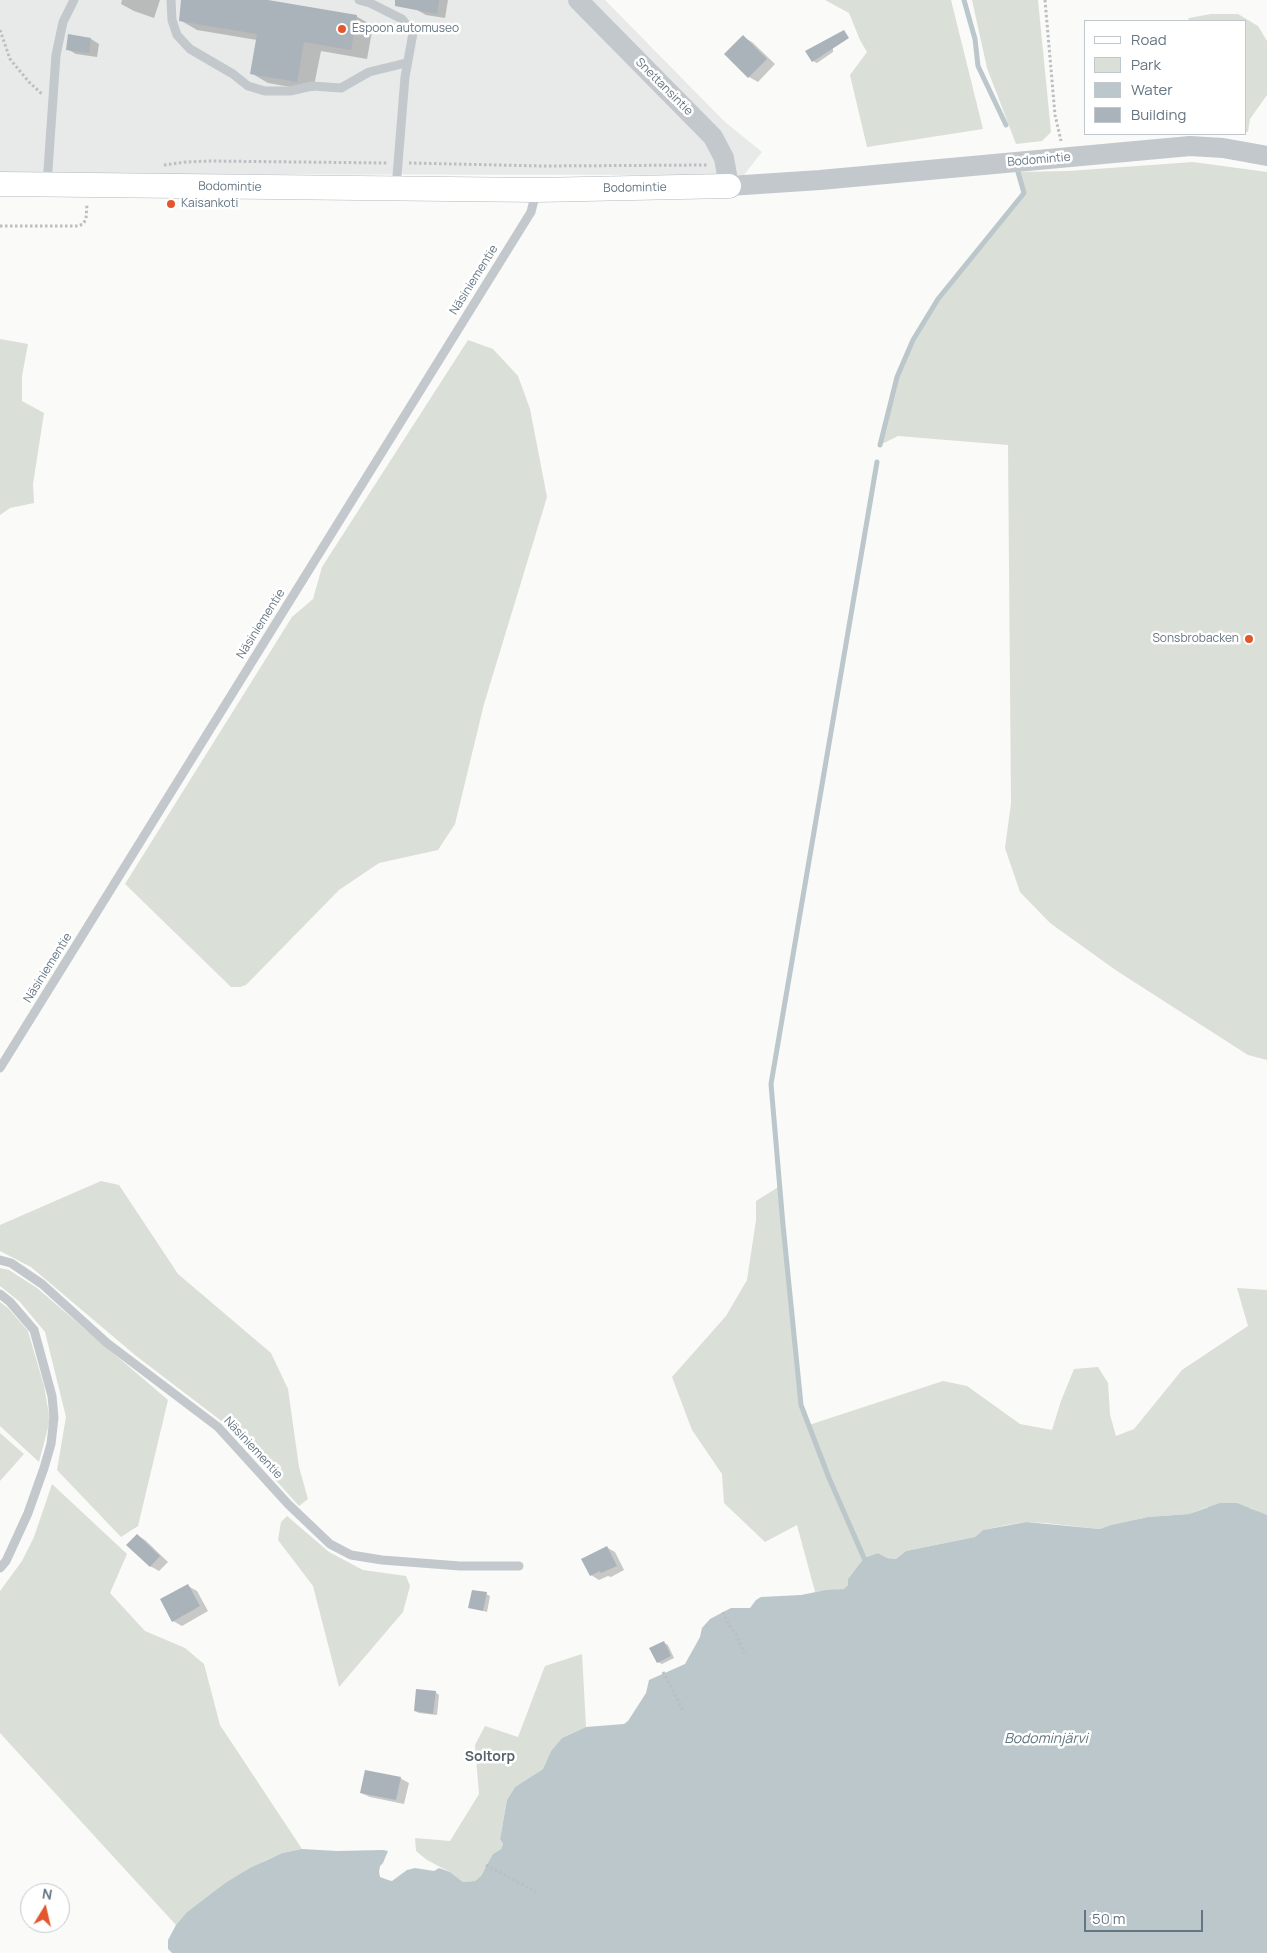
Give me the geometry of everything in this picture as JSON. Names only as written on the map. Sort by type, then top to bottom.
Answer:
[{"type":"main road","name":"Bodomintie","points":[[0,184],[537,190],[729,186]]},
{"type":"street","name":"Snettansintie","points":[[578,0],[713,137],[724,158],[729,186]]},
{"type":"street","name":"Bodomintie","points":[[729,186],[820,180],[1190,146],[1223,148],[1267,156]]},
{"type":"lane","points":[[46,184],[56,55],[63,22],[74,0]]},
{"type":"lane","points":[[170,0],[172,20],[177,35],[190,49],[225,68],[248,86],[265,91],[290,92],[312,86],[341,88],[370,72],[406,63]]},
{"type":"lane","points":[[359,0],[370,3],[402,19],[413,33],[406,63],[396,188]]},
{"type":"lane","name":"Näsiniementie","points":[[0,1068],[531,212],[537,190]]},
{"type":"lane","name":"Näsiniementie","points":[[0,1260],[11,1263],[42,1284],[107,1343],[218,1427],[288,1504],[330,1544],[351,1555],[382,1560],[460,1566],[518,1566]]},
{"type":"lane","points":[[0,1294],[10,1302],[34,1330],[52,1396],[54,1418],[51,1444],[28,1513],[6,1561],[0,1568]]},
{"type":"path","points":[[1045,0],[1055,114],[1066,157]]},
{"type":"path","points":[[0,30],[10,59],[29,82],[52,102]]},
{"type":"path","points":[[0,226],[78,226],[86,220],[87,199]]},
{"type":"path","points":[[723,1612],[728,1624],[736,1634],[744,1653]]},
{"type":"path","points":[[663,1672],[684,1712]]},
{"type":"path","points":[[486,1865],[536,1892]]},
{"type":"shaded area","points":[[0,0],[605,0],[724,121],[762,152],[744,175],[0,174]]},
{"type":"green space","points":[[825,0],[951,0],[983,129],[867,147],[850,75],[867,52],[849,13]]},
{"type":"green space","points":[[972,0],[1038,0],[1051,132],[1042,141],[1016,144],[987,68]]},
{"type":"green space","points":[[1211,14],[1238,14],[1258,26],[1267,41],[1267,95],[1250,119],[1248,132],[1247,20],[1188,20],[1189,18]]},
{"type":"green space","points":[[1193,162],[1267,172],[1267,1060],[1248,1055],[1117,971],[1050,923],[1020,892],[1005,848],[1011,803],[1008,445],[898,436],[880,445],[897,377],[913,340],[938,299],[1023,193],[1018,172],[1068,171]]},
{"type":"green space","points":[[0,339],[28,344],[22,376],[22,401],[44,413],[33,484],[34,503],[10,508],[0,515]]},
{"type":"green space","points":[[468,340],[493,349],[518,376],[530,409],[547,497],[484,704],[455,824],[438,850],[379,863],[339,890],[246,985],[231,987],[125,884],[292,617],[313,599],[322,567]]},
{"type":"green space","points":[[101,1181],[119,1185],[178,1274],[271,1353],[288,1389],[299,1467],[308,1499],[299,1506],[224,1423],[135,1355],[31,1267],[0,1251],[0,1225]]},
{"type":"green space","points":[[780,1186],[801,1405],[809,1425],[943,1381],[967,1386],[1020,1424],[1052,1430],[1074,1369],[1098,1367],[1108,1383],[1110,1415],[1116,1436],[1134,1429],[1182,1370],[1248,1326],[1237,1288],[1267,1290],[1267,1515],[1251,1508],[1207,1507],[1189,1514],[1148,1517],[1100,1529],[1025,1522],[1007,1525],[983,1530],[975,1537],[906,1551],[896,1559],[887,1558],[878,1553],[864,1558],[848,1579],[848,1585],[845,1589],[815,1592],[797,1525],[765,1542],[724,1503],[722,1474],[692,1430],[672,1377],[726,1316],[747,1280],[756,1220],[756,1201]]},
{"type":"green space","points":[[0,1268],[9,1270],[37,1288],[168,1400],[138,1526],[121,1537],[57,1470],[66,1417],[45,1332],[20,1302],[0,1286]]},
{"type":"green space","points":[[0,1302],[8,1308],[28,1331],[44,1386],[50,1420],[39,1462],[0,1426]]},
{"type":"green space","points":[[0,1433],[24,1454],[0,1481]]},
{"type":"green space","points":[[52,1484],[127,1554],[110,1593],[145,1631],[185,1648],[204,1664],[220,1725],[302,1849],[282,1853],[266,1860],[225,1883],[187,1912],[176,1925],[0,1733],[0,1591],[22,1561],[34,1537]]},
{"type":"green space","points":[[287,1516],[329,1552],[363,1570],[406,1576],[410,1586],[403,1612],[339,1687],[313,1586],[278,1540],[281,1522]]},
{"type":"green space","points":[[582,1654],[586,1727],[562,1738],[551,1751],[543,1769],[515,1787],[507,1800],[500,1839],[503,1844],[501,1849],[493,1854],[481,1876],[475,1881],[463,1882],[450,1872],[427,1860],[416,1851],[415,1838],[450,1841],[479,1794],[475,1745],[485,1726],[518,1737],[545,1666]]},
{"type":"water","name":"Bodominjärvi","points":[[1220,1503],[1237,1503],[1267,1515],[1267,1953],[172,1953],[168,1949],[168,1940],[176,1925],[187,1912],[225,1883],[250,1868],[282,1853],[302,1849],[337,1851],[383,1850],[388,1851],[379,1872],[380,1877],[388,1880],[392,1881],[407,1870],[415,1868],[434,1871],[439,1868],[450,1872],[463,1882],[475,1881],[481,1876],[493,1854],[501,1849],[503,1844],[500,1839],[507,1800],[515,1787],[543,1769],[551,1751],[562,1738],[586,1727],[624,1724],[628,1721],[646,1693],[649,1680],[685,1664],[700,1637],[702,1628],[710,1619],[731,1608],[750,1608],[761,1597],[801,1595],[844,1589],[848,1585],[848,1579],[864,1558],[878,1553],[887,1558],[896,1559],[906,1551],[975,1537],[983,1530],[1026,1522],[1100,1529],[1148,1517],[1189,1514]]},
{"type":"building","points":[[181,0],[268,0],[357,15],[351,50],[304,42],[297,82],[250,74],[257,34],[179,21]]},
{"type":"building","points":[[395,0],[439,0],[437,14],[395,6]]},
{"type":"building","points":[[844,30],[849,38],[812,62],[805,51]]},
{"type":"building","points":[[68,34],[91,38],[89,53],[66,50]]},
{"type":"building","points":[[743,35],[767,59],[748,78],[724,54]]},
{"type":"building","points":[[137,1534],[160,1556],[150,1567],[126,1545]]},
{"type":"building","points":[[607,1546],[617,1566],[590,1576],[581,1559]]},
{"type":"building","points":[[188,1584],[200,1606],[172,1622],[160,1599]]},
{"type":"building","points":[[472,1590],[487,1592],[483,1611],[468,1608]]},
{"type":"building","points":[[664,1641],[671,1656],[657,1663],[649,1648]]},
{"type":"building","points":[[416,1689],[436,1691],[433,1714],[414,1711]]},
{"type":"building","points":[[365,1770],[401,1777],[396,1800],[360,1793]]},
{"type":"waterway","points":[[964,0],[975,39],[978,66],[1006,125]]},
{"type":"waterway","points":[[880,445],[897,377],[913,340],[938,299],[1024,193],[1018,172]]},
{"type":"waterway","points":[[864,1558],[829,1478],[801,1405],[771,1084],[877,462]]},
{"type":"place","name":"Espoon automuseo","points":[[342,29]]},
{"type":"place","name":"Kaisankoti","points":[[171,204]]},
{"type":"place","name":"Sonsbrobacken","points":[[1249,639]]},
{"type":"district","name":"Soltorp","points":[[490,1757]]}]
